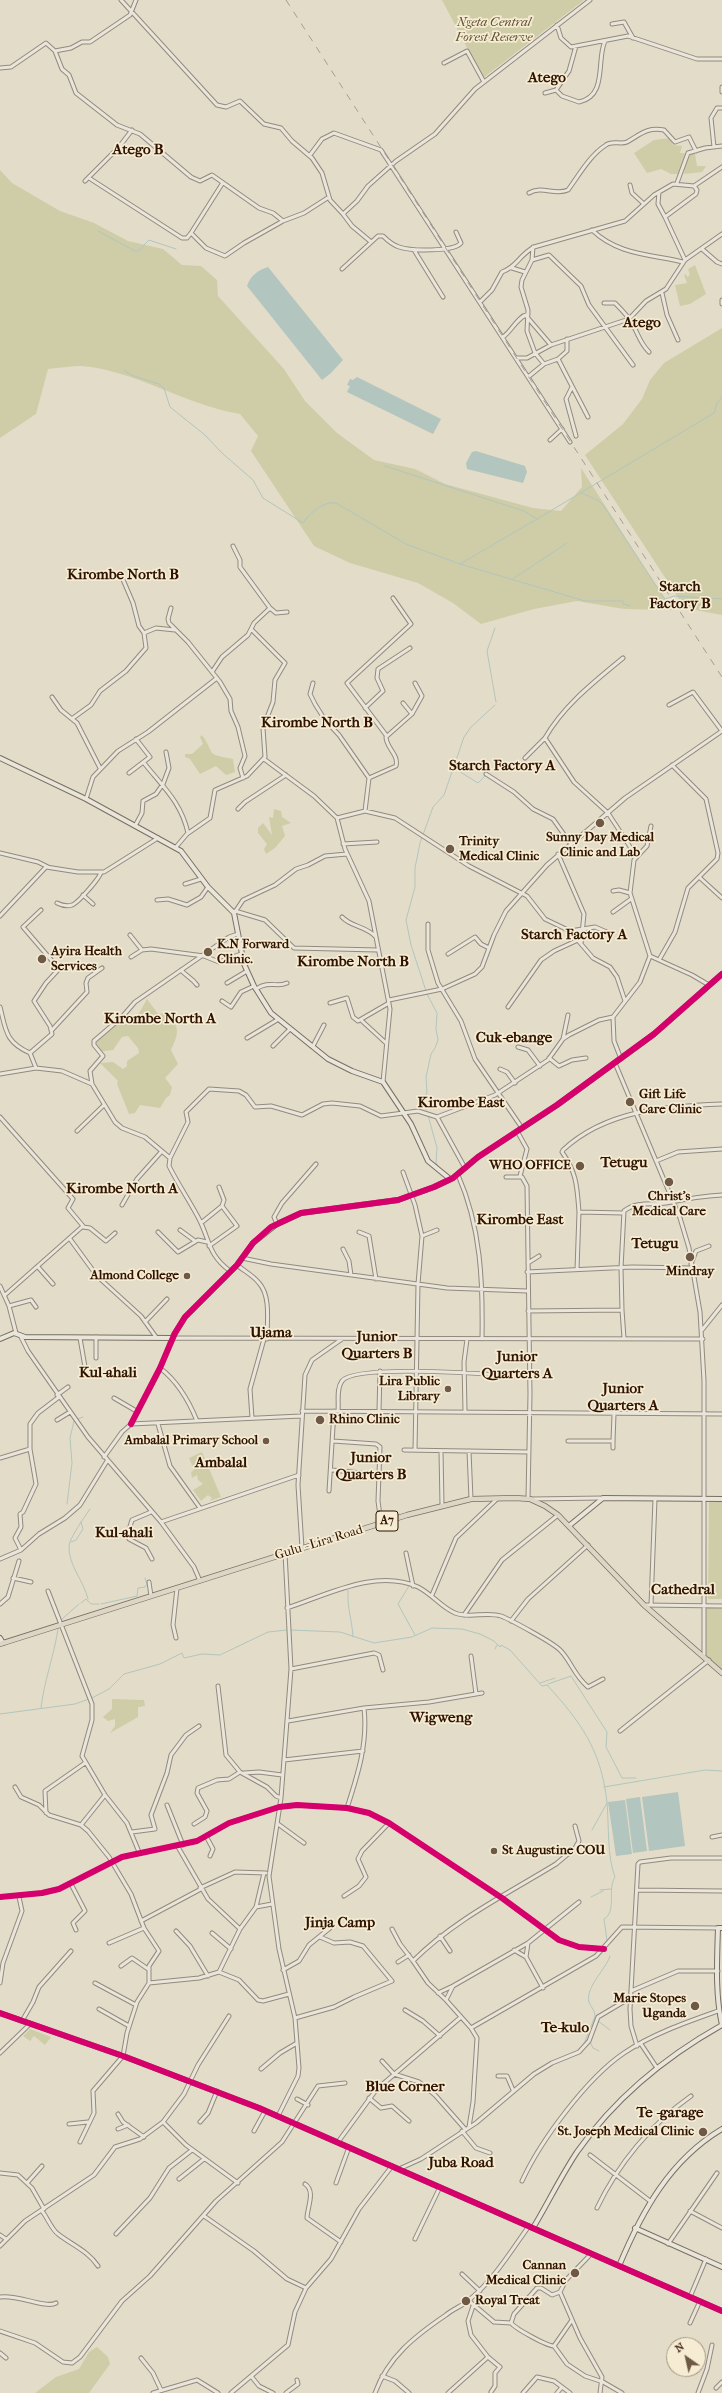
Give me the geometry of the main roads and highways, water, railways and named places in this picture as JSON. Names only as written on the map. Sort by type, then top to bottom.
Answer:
[{"type":"main road","name":"Gulu - Lira Road","points":[[1,1641],[61,1624],[442,1505],[471,1499],[529,1499],[545,1506],[570,1525],[644,1604],[704,1655],[722,1673]]},
{"type":"waterway","points":[[98,231],[137,252],[149,240],[176,249]]},
{"type":"waterway","points":[[124,370],[131,375],[159,384],[164,388],[170,407],[205,435],[222,453],[253,480],[263,498],[303,523],[317,508],[326,504],[336,503],[406,544],[460,564],[585,601],[623,601],[623,604],[630,606]]},
{"type":"waterway","points":[[385,466],[524,511],[537,519],[714,413],[717,403],[722,397]]},
{"type":"waterway","points":[[582,493],[599,501],[605,508],[665,599],[674,596],[722,599]]},
{"type":"waterway","points":[[460,564],[537,519]]},
{"type":"waterway","points":[[514,578],[567,543]]},
{"type":"waterway","points":[[495,628],[487,651],[496,702]]},
{"type":"waterway","points":[[426,991],[411,945],[406,920],[415,887],[415,868],[420,843],[433,807],[444,795],[464,737],[471,727],[495,705]]},
{"type":"waterway","points":[[454,768],[478,783],[485,776]]},
{"type":"waterway","points":[[420,1104],[427,1093],[426,1077],[431,1054],[438,1040],[436,1029],[437,1013],[427,994]]},
{"type":"waterway","points":[[424,1099],[426,1110]]},
{"type":"waterway","points":[[428,1115],[437,1148],[436,1162],[438,1167]]},
{"type":"waterway","points":[[78,1419],[83,1417]]},
{"type":"waterway","points":[[67,1504],[72,1463],[70,1438],[74,1421]]},
{"type":"waterway","points":[[88,1599],[71,1560],[69,1546],[74,1533],[90,1509]]},
{"type":"waterway","points":[[71,1542],[76,1540],[83,1529],[81,1522]]},
{"type":"waterway","points":[[101,1604],[137,1596],[138,1588],[145,1587],[147,1584],[145,1578]]},
{"type":"waterway","points":[[409,1586],[398,1604],[415,1635]]},
{"type":"waterway","points":[[348,1590],[348,1603],[353,1637]]},
{"type":"waterway","points":[[81,1603],[86,1599],[91,1604],[99,1604]]},
{"type":"waterway","points":[[61,1620],[79,1604]]},
{"type":"waterway","points":[[290,1630],[340,1632],[374,1643],[412,1637],[432,1628],[462,1629],[480,1634],[494,1641],[500,1647],[501,1645],[510,1650],[542,1686],[547,1685],[570,1712],[588,1738],[600,1767],[604,1784],[607,1802],[609,1851],[615,1877],[612,1888],[610,1911],[608,1916],[604,1919],[607,1941]]},
{"type":"waterway","points":[[41,1708],[44,1688],[58,1629]]},
{"type":"waterway","points":[[92,1698],[109,1689],[124,1674],[160,1664],[182,1653],[184,1658],[202,1654],[220,1655],[268,1632],[287,1630]]},
{"type":"waterway","points":[[495,1649],[497,1645]]},
{"type":"waterway","points":[[548,1684],[571,1676],[607,1732],[606,1747],[622,1778],[636,1778]]},
{"type":"waterway","points":[[540,1683],[555,1678]]},
{"type":"waterway","points":[[0,1714],[75,1704],[89,1699]]},
{"type":"waterway","points":[[604,1787],[705,1770],[722,1771]]},
{"type":"waterway","points":[[592,1830],[607,1803]]},
{"type":"waterway","points":[[600,1890],[611,1889]]},
{"type":"waterway","points":[[591,1897],[603,1891]]},
{"type":"waterway","points":[[584,2044],[595,2016],[589,2002],[590,1990],[610,1956]]},
{"type":"waterway","points":[[598,2021],[610,2030]]},
{"type":"waterway","points":[[590,2042],[593,2048],[599,2051]]},
{"type":"railway","points":[[286,0],[722,677]]},
{"type":"place","name":"Sunny Day Medical Clinic and Lab","points":[[600,823]]},
{"type":"place","name":"Trinity Medical Clinic","points":[[450,849]]},
{"type":"place","name":"K.N Forward Clinic.","points":[[208,952]]},
{"type":"place","name":"Ayira Health Services","points":[[42,959]]},
{"type":"place","name":"Gift Life Care Clinic","points":[[630,1102]]},
{"type":"place","name":"WHO OFFICE","points":[[580,1166]]},
{"type":"place","name":"Christ's Medical Care","points":[[669,1182]]},
{"type":"place","name":"Mindray","points":[[690,1257]]},
{"type":"place","name":"Almond College","points":[[187,1276]]},
{"type":"place","name":"Lira Public Library","points":[[448,1389]]},
{"type":"place","name":"Rhino Clinic","points":[[320,1420]]},
{"type":"place","name":"Ambalal Primary School","points":[[266,1441]]},
{"type":"place","name":"St Augustine COU","points":[[494,1851]]},
{"type":"place","name":"Marie Stopes Uganda","points":[[695,2006]]},
{"type":"place","name":"St. Joseph Medical Clinic","points":[[703,2132]]},
{"type":"place","name":"Cannan Medical Clinic","points":[[575,2273]]},
{"type":"place","name":"Royal Treat","points":[[466,2301]]},
{"type":"district","name":"Atego","points":[[547,78]]},
{"type":"district","name":"Atego B","points":[[138,150]]},
{"type":"district","name":"Atego","points":[[642,323]]},
{"type":"district","name":"Kirombe North B","points":[[123,575]]},
{"type":"district","name":"Starch Factory B","points":[[680,596]]},
{"type":"district","name":"Kirombe North B","points":[[317,723]]},
{"type":"district","name":"Starch Factory A","points":[[502,766]]},
{"type":"district","name":"Starch Factory A","points":[[574,935]]},
{"type":"district","name":"Kirombe North B","points":[[353,962]]},
{"type":"district","name":"Kirombe North A","points":[[160,1019]]},
{"type":"district","name":"Cuk-ebange","points":[[514,1038]]},
{"type":"district","name":"Kirombe East","points":[[461,1103]]},
{"type":"district","name":"Tetugu","points":[[624,1163]]},
{"type":"district","name":"Kirombe North A","points":[[122,1189]]},
{"type":"district","name":"Kirombe East","points":[[520,1220]]},
{"type":"district","name":"Tetugu","points":[[655,1244]]},
{"type":"district","name":"Ujama","points":[[271,1333]]},
{"type":"district","name":"Junior Quarters B","points":[[377,1346]]},
{"type":"district","name":"Junior Quarters A","points":[[517,1366]]},
{"type":"district","name":"Kul-ahali","points":[[108,1373]]},
{"type":"district","name":"Junior Quarters A","points":[[623,1398]]},
{"type":"district","name":"Ambalal","points":[[221,1463]]},
{"type":"district","name":"Junior Quarters B","points":[[371,1466]]},
{"type":"district","name":"Kul-ahali","points":[[124,1533]]},
{"type":"district","name":"Cathedral","points":[[683,1590]]},
{"type":"district","name":"Wigweng","points":[[441,1718]]},
{"type":"district","name":"Jinja Camp","points":[[340,1923]]},
{"type":"district","name":"Te-kulo","points":[[565,2028]]},
{"type":"district","name":"Blue Corner","points":[[405,2087]]},
{"type":"district","name":"Te -garage","points":[[670,2113]]},
{"type":"district","name":"Juba Road","points":[[461,2163]]},
{"type":"park label","name":"Ngeta Central Forest Reserve","points":[[494,30]]}]
